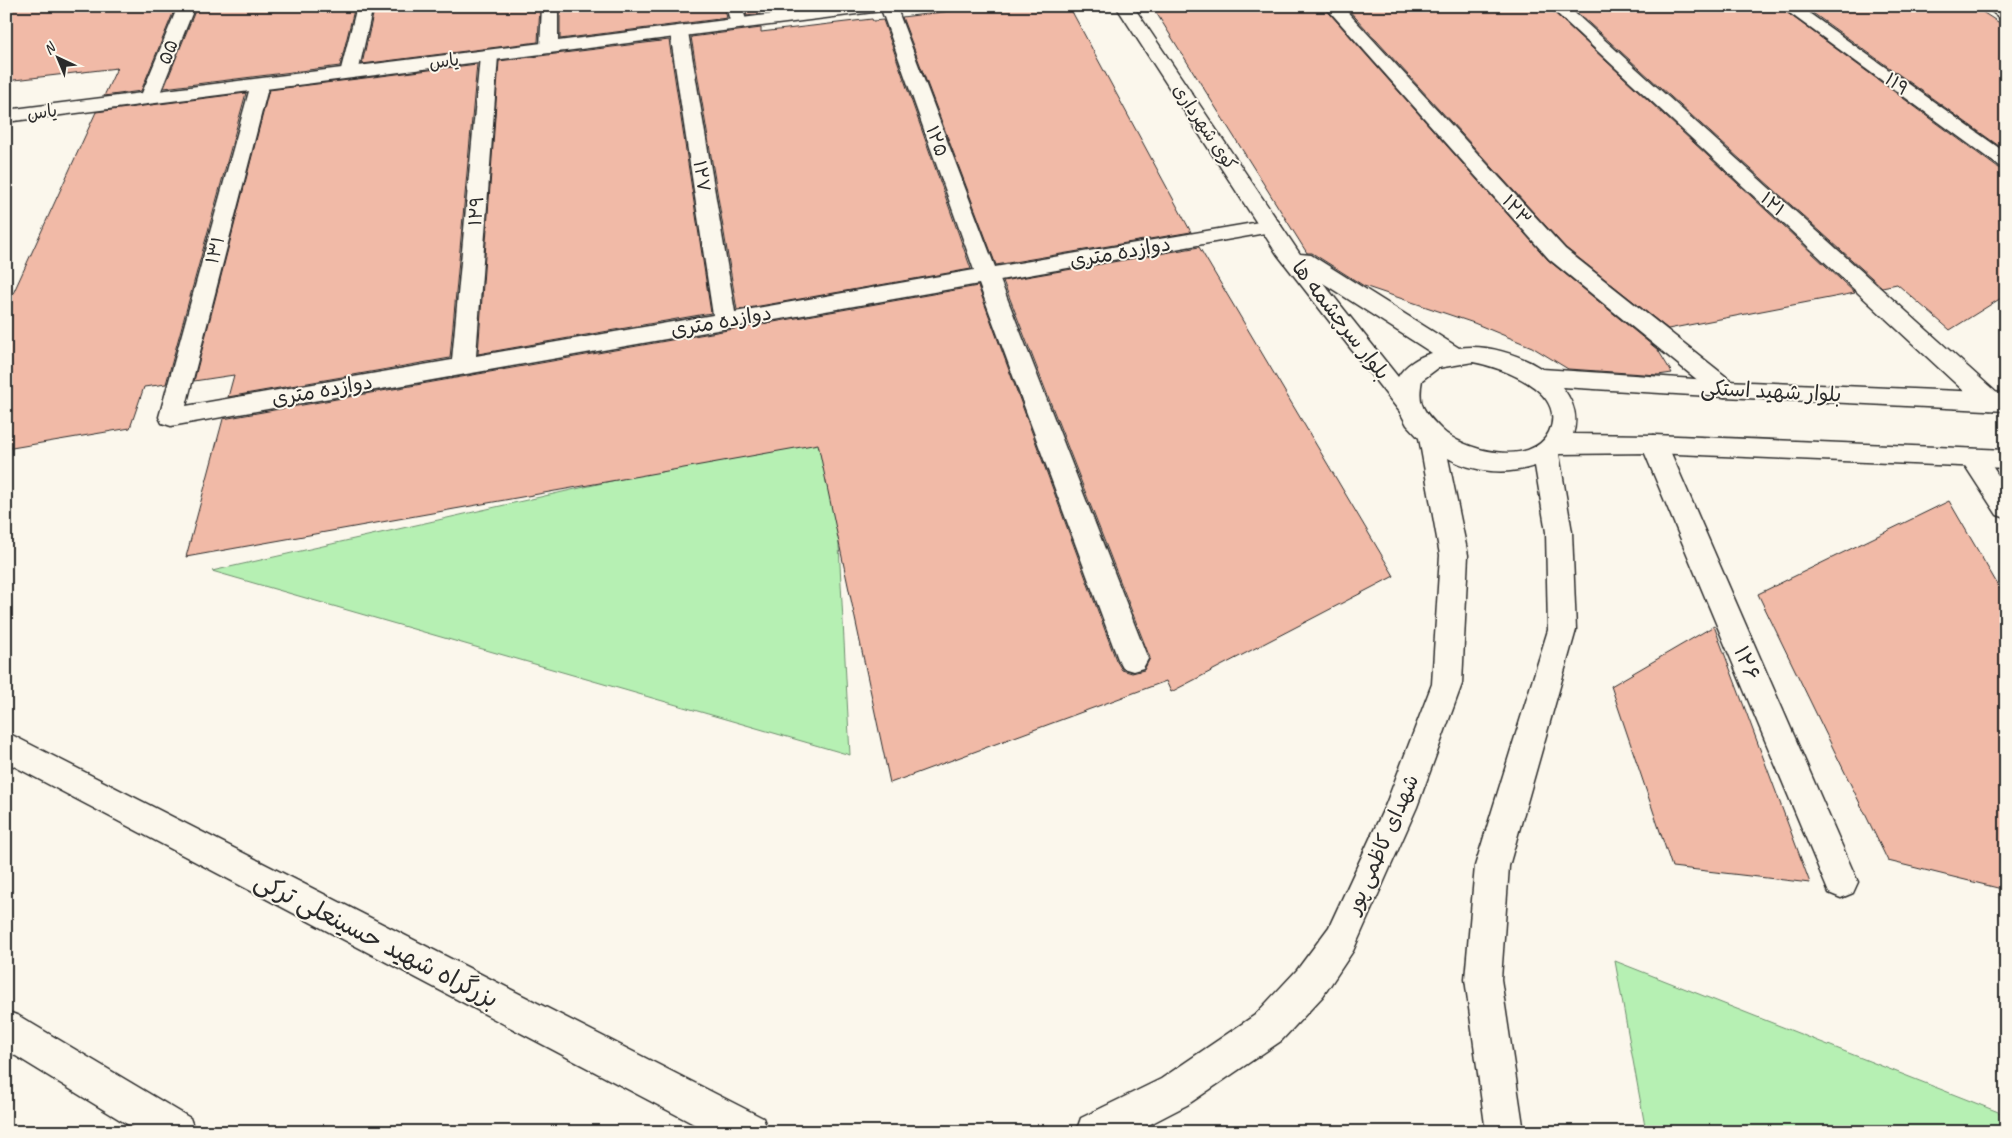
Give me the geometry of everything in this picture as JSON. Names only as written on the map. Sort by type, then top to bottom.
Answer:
[{"type":"main road","name":"۵۵","points":[[149,98],[187,6]]},
{"type":"main road","points":[[349,73],[365,6]]},
{"type":"main road","points":[[549,48],[550,6]]},
{"type":"main road","points":[[734,6],[738,24]]},
{"type":"main road","name":"یاس","points":[[6,116],[881,6]]},
{"type":"main road","name":"۱۲۵","points":[[888,6],[986,275],[1133,659]]},
{"type":"main road","name":"کوی شهرداری","points":[[1124,6],[1285,249]]},
{"type":"main road","name":"۱۲۳","points":[[1333,6],[1556,254],[1725,389]]},
{"type":"main road","name":"۱۲۱","points":[[1557,6],[1998,402]]},
{"type":"main road","name":"۱۱۹","points":[[1788,6],[2006,162]]},
{"type":"main road","points":[[1993,6],[2006,14]]},
{"type":"main road","name":"۱۲۷","points":[[679,32],[725,320]]},
{"type":"main road","name":"۱۲۹","points":[[463,366],[489,56]]},
{"type":"main road","name":"۱۳۱","points":[[171,417],[260,84]]},
{"type":"main road","name":"دوازده متری","points":[[171,417],[1271,226]]},
{"type":"main road","name":"بلوار سرچشمه ها","points":[[1285,249],[1452,355]]},
{"type":"main road","name":"بلوار سرچشمه ها","points":[[1285,249],[1407,405]]},
{"type":"main road","points":[[1505,1132],[1483,979],[1492,866],[1562,630],[1559,532],[1551,448],[1564,428],[1563,410],[1554,393],[1537,377],[1518,366],[1496,358],[1473,354],[1452,355],[1434,359],[1421,367],[1410,378],[1406,390],[1407,405],[1416,422],[1431,438],[1458,453],[1490,462],[1520,462],[1551,448],[1654,444],[2006,459]]},
{"type":"main road","name":"بلوار شهید استکی","points":[[1537,377],[1725,389],[1998,402]]},
{"type":"main road","name":"شهدای کاظمی پور","points":[[1095,1132],[1174,1092],[1268,1028],[1310,983],[1341,939],[1401,807],[1447,684],[1454,556],[1431,438]]},
{"type":"main road","name":"۱۲۶","points":[[1654,444],[1841,882]]},
{"type":"main road","points":[[1973,458],[2006,508]]},
{"type":"main road","name":"بزرگراه شهید حسینعلی ترکی","points":[[6,746],[748,1132]]},
{"type":"main road","points":[[6,1029],[176,1132]]},
{"type":"green space","points":[[833,431],[850,755],[212,571]]},
{"type":"green space","points":[[1615,961],[2006,1115],[2006,1132],[1646,1132]]},
{"type":"building","points":[[6,6],[176,6],[141,91],[104,96],[117,68],[6,81]]},
{"type":"building","points":[[197,6],[355,6],[340,66],[164,88]]},
{"type":"building","points":[[375,6],[540,6],[538,42],[362,64]]},
{"type":"building","points":[[560,6],[724,6],[727,18],[560,39]]},
{"type":"building","points":[[744,6],[760,6],[760,14],[747,16]]},
{"type":"building","points":[[991,6],[1069,6],[1191,232],[996,265],[902,17]]},
{"type":"building","points":[[1152,6],[1323,6],[1548,260],[1658,350],[1672,373],[1658,375],[1568,369],[1532,347],[1474,323],[1364,286],[1312,253],[1307,253]]},
{"type":"building","points":[[1345,6],[1547,6],[1855,293],[1668,329],[1566,248]]},
{"type":"building","points":[[1570,6],[1778,6],[1998,168],[2006,170],[2006,295],[1950,330],[1897,284],[1882,287]]},
{"type":"building","points":[[1803,6],[1973,6],[2006,27],[2006,151]]},
{"type":"building","points":[[872,19],[873,21],[883,20],[971,269],[737,310],[691,37],[761,28],[761,32]]},
{"type":"building","points":[[669,40],[711,313],[478,354],[499,61]]},
{"type":"building","points":[[477,64],[450,358],[228,397],[234,375],[194,381],[269,90]]},
{"type":"building","points":[[246,93],[166,384],[144,387],[130,428],[6,449],[6,309],[96,112]]},
{"type":"building","points":[[1199,247],[1394,576],[1171,692],[1166,681],[890,783],[818,444],[186,557],[223,419],[978,286],[1116,660],[1122,670],[1132,673],[1144,670],[1150,658],[1003,281]]},
{"type":"building","points":[[1949,501],[2006,599],[2006,890],[1888,861],[1758,594]]},
{"type":"building","points":[[1714,626],[1810,883],[1672,867],[1611,686]]}]
